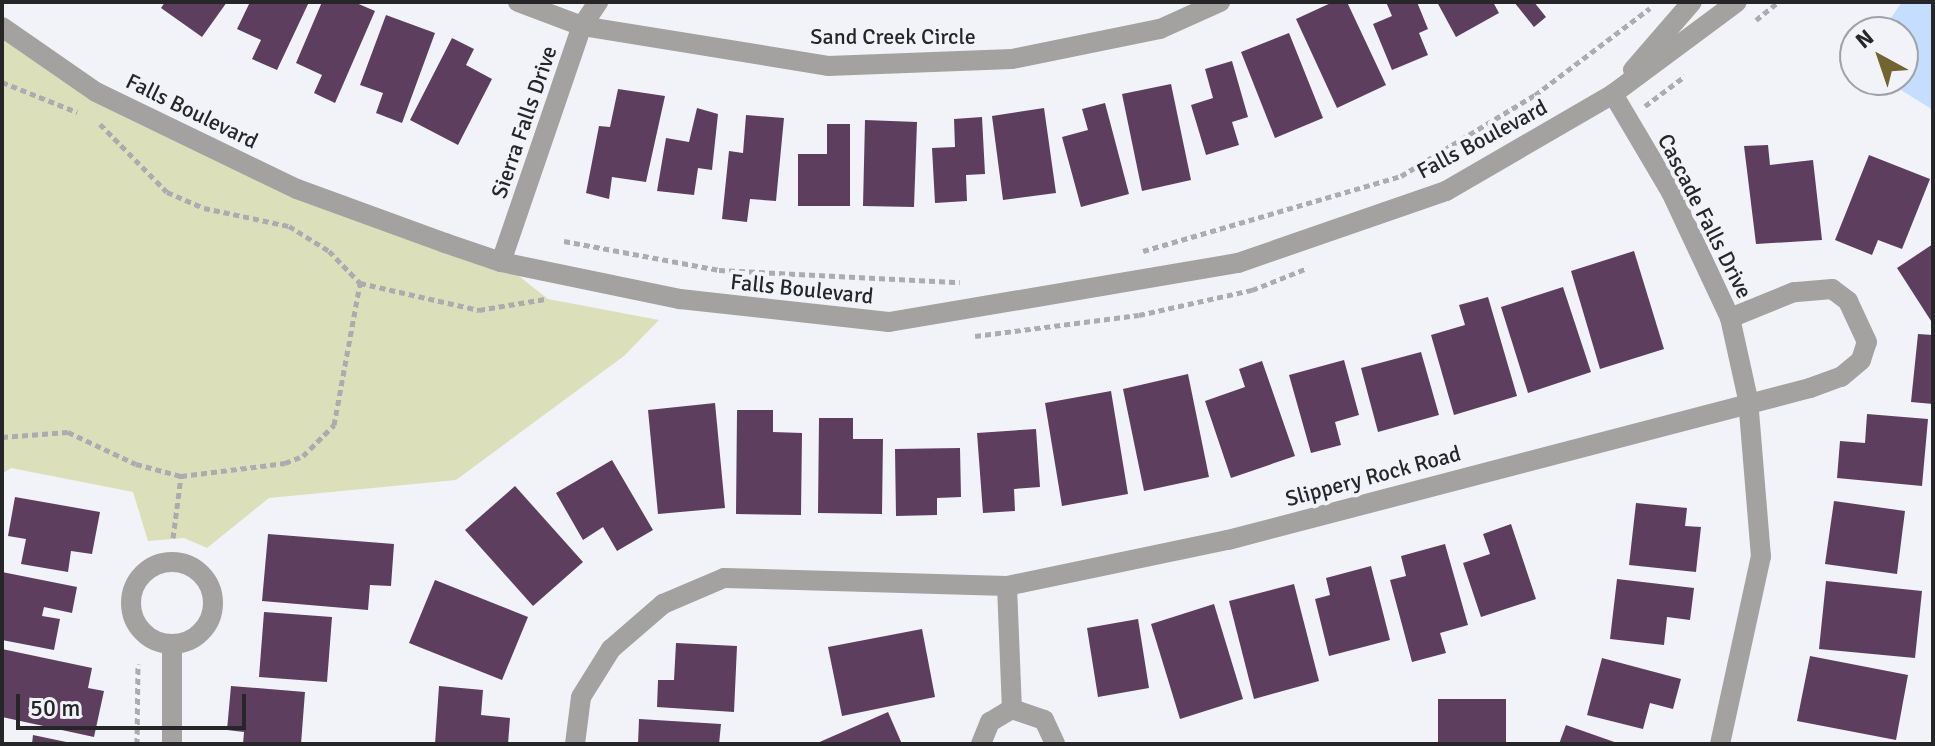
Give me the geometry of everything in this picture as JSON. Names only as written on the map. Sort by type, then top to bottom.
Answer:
[{"type":"street","name":"Sand Creek Circle","points":[[518,2],[582,26],[828,66],[1012,59],[1145,32],[1220,2]]},
{"type":"street","name":"Sierra Falls Drive","points":[[501,262],[582,26],[598,2]]},
{"type":"street","name":"Falls Boulevard","points":[[1613,94],[1692,2]]},
{"type":"street","name":"Falls Boulevard","points":[[2,27],[96,92],[297,189],[501,262],[680,299],[889,322],[1238,263],[1446,191],[1613,94],[1737,2]]},
{"type":"street","name":"Cascade Falls Drive","points":[[1613,94],[1671,192],[1730,318],[1748,399],[1761,556],[1720,744]]},
{"type":"street","name":"Slippery Rock Road","points":[[575,744],[581,697],[611,649],[663,604],[724,578],[1007,586],[1228,540],[1748,399],[1841,377],[1861,360],[1867,342],[1848,301],[1832,289],[1794,292],[1730,318]]},
{"type":"street","points":[[171,561],[204,578],[213,602],[196,635],[172,644],[146,635],[131,596],[144,572],[171,561]]},
{"type":"street","points":[[1007,586],[1012,709]]},
{"type":"street","points":[[172,644],[172,744]]},
{"type":"street","points":[[981,744],[990,722],[1012,709],[1044,720],[1055,744]]},
{"type":"path","points":[[1130,254],[1401,176],[1535,95],[1657,2]]},
{"type":"path","points":[[2,82],[112,132],[167,192],[204,208],[289,226],[329,251],[360,283]]},
{"type":"path","points":[[564,241],[719,270],[861,282],[978,280]]},
{"type":"path","points":[[2,437],[68,432],[136,464],[181,476]]},
{"type":"path","points":[[137,744],[138,664]]},
{"type":"green space","points":[[2,27],[96,92],[297,189],[501,262],[548,299],[659,320],[624,356],[456,480],[269,498],[207,548],[184,538],[148,541],[133,492],[11,468],[2,474]]},
{"type":"water","points":[[1902,2],[1933,2],[1933,110],[1911,96],[1919,96],[1919,16],[1892,16]]},
{"type":"building","points":[[165,2],[227,2],[202,37],[161,8]]},
{"type":"building","points":[[250,2],[309,2],[277,70],[252,59],[261,40],[237,29]]},
{"type":"building","points":[[322,2],[354,2],[375,11],[335,103],[314,93],[322,75],[296,63]]},
{"type":"building","points":[[1333,2],[1347,2],[1386,85],[1337,108],[1296,19]]},
{"type":"building","points":[[1386,2],[1417,2],[1428,29],[1419,33],[1428,55],[1392,70],[1373,24],[1392,16]]},
{"type":"building","points":[[1437,2],[1493,2],[1499,13],[1456,37]]},
{"type":"building","points":[[1514,2],[1534,2],[1546,17],[1534,27]]},
{"type":"building","points":[[386,15],[435,33],[402,123],[376,113],[383,93],[360,85]]},
{"type":"building","points":[[1289,33],[1323,118],[1275,138],[1241,52]]},
{"type":"building","points":[[452,38],[474,49],[466,65],[492,79],[458,145],[410,120]]},
{"type":"building","points":[[1232,61],[1248,117],[1232,122],[1239,145],[1206,155],[1191,105],[1213,98],[1205,69]]},
{"type":"building","points":[[1171,84],[1191,180],[1142,191],[1122,94]]},
{"type":"building","points":[[618,89],[665,96],[646,182],[612,177],[609,199],[586,193],[599,126],[610,127]]},
{"type":"building","points":[[1105,103],[1129,194],[1081,207],[1062,137],[1088,130],[1082,109]]},
{"type":"building","points":[[697,108],[718,114],[712,170],[698,168],[694,195],[657,191],[666,138],[689,142]]},
{"type":"building","points":[[1044,108],[1056,193],[1003,200],[992,116]]},
{"type":"building","points":[[746,115],[784,118],[776,201],[750,199],[747,222],[722,219],[729,151],[743,153]]},
{"type":"building","points":[[982,117],[985,174],[966,175],[967,201],[935,203],[932,148],[955,147],[954,119]]},
{"type":"building","points":[[865,120],[917,122],[914,207],[863,206]]},
{"type":"building","points":[[827,124],[850,124],[850,206],[798,206],[798,154],[827,154]]},
{"type":"building","points":[[1768,145],[1770,165],[1813,160],[1822,240],[1756,244],[1744,146]]},
{"type":"building","points":[[1869,155],[1930,179],[1902,249],[1878,240],[1872,255],[1835,240]]},
{"type":"building","points":[[1933,244],[1933,324],[1897,268]]},
{"type":"building","points":[[1634,251],[1664,349],[1600,369],[1571,271]]},
{"type":"building","points":[[1563,287],[1591,372],[1528,393],[1501,307]]},
{"type":"building","points":[[1488,297],[1517,396],[1454,415],[1431,335],[1465,325],[1459,305]]},
{"type":"building","points":[[1918,334],[1933,335],[1933,404],[1911,402]]},
{"type":"building","points":[[1421,352],[1439,415],[1378,432],[1361,368]]},
{"type":"building","points":[[1344,360],[1359,415],[1335,422],[1341,445],[1311,453],[1289,375]]},
{"type":"building","points":[[1262,361],[1295,456],[1231,478],[1205,401],[1245,387],[1239,369]]},
{"type":"building","points":[[1188,374],[1209,477],[1144,491],[1123,389]]},
{"type":"building","points":[[1111,391],[1128,494],[1062,506],[1045,403]]},
{"type":"building","points":[[715,403],[725,508],[658,514],[648,410]]},
{"type":"building","points":[[737,410],[773,410],[773,432],[802,433],[801,515],[736,514]]},
{"type":"building","points":[[1867,414],[1928,419],[1922,486],[1837,478],[1840,441],[1865,443]]},
{"type":"building","points":[[819,418],[853,418],[853,439],[883,439],[882,514],[818,513]]},
{"type":"building","points":[[1036,429],[1040,487],[1014,489],[1015,511],[983,513],[977,433]]},
{"type":"building","points":[[960,448],[961,497],[937,498],[937,515],[896,516],[895,449]]},
{"type":"building","points":[[612,460],[653,530],[617,551],[603,527],[583,540],[556,493]]},
{"type":"building","points":[[515,486],[583,562],[533,606],[465,530]]},
{"type":"building","points":[[15,497],[100,512],[92,554],[71,551],[68,572],[21,564],[26,539],[8,536]]},
{"type":"building","points":[[1834,501],[1905,511],[1897,574],[1825,564]]},
{"type":"building","points":[[1636,503],[1687,508],[1685,526],[1701,527],[1696,572],[1629,565]]},
{"type":"building","points":[[1511,524],[1536,599],[1481,617],[1463,563],[1490,554],[1483,534]]},
{"type":"building","points":[[268,534],[394,544],[391,586],[370,585],[368,610],[262,601]]},
{"type":"building","points":[[1445,544],[1468,625],[1440,633],[1446,653],[1412,662],[1390,580],[1406,576],[1401,556]]},
{"type":"building","points":[[1371,566],[1390,640],[1329,656],[1315,599],[1330,595],[1326,578]]},
{"type":"building","points":[[2,572],[77,587],[72,613],[44,607],[42,616],[60,619],[54,650],[2,640]]},
{"type":"building","points":[[1617,579],[1694,588],[1690,620],[1667,617],[1664,645],[1610,639]]},
{"type":"building","points":[[435,580],[528,617],[502,680],[409,643]]},
{"type":"building","points":[[1826,581],[1922,591],[1915,658],[1819,649]]},
{"type":"building","points":[[1294,584],[1319,681],[1254,699],[1229,601]]},
{"type":"building","points":[[1214,604],[1243,699],[1180,719],[1151,624]]},
{"type":"building","points":[[264,612],[332,617],[327,682],[259,677]]},
{"type":"building","points":[[1138,619],[1149,688],[1098,697],[1087,628]]},
{"type":"building","points":[[922,629],[935,697],[842,716],[828,647]]},
{"type":"building","points":[[676,643],[737,646],[734,712],[657,707],[658,680],[674,680]]},
{"type":"building","points":[[2,649],[92,668],[88,688],[104,691],[94,737],[2,717]]},
{"type":"building","points":[[1810,656],[1908,675],[1896,740],[1797,721]]},
{"type":"building","points":[[1602,658],[1681,679],[1673,709],[1650,703],[1643,729],[1587,715]]},
{"type":"building","points":[[231,686],[305,692],[301,744],[243,744],[244,732],[227,730]]},
{"type":"building","points":[[439,686],[483,690],[481,715],[510,718],[508,744],[435,744]]},
{"type":"building","points":[[1438,699],[1506,699],[1506,744],[1438,744]]},
{"type":"building","points":[[888,712],[902,744],[815,744]]},
{"type":"building","points":[[639,719],[721,724],[719,744],[638,744]]},
{"type":"building","points":[[1566,725],[1620,744],[1559,744]]},
{"type":"building","points":[[33,735],[71,743],[71,744],[32,744]]}]
